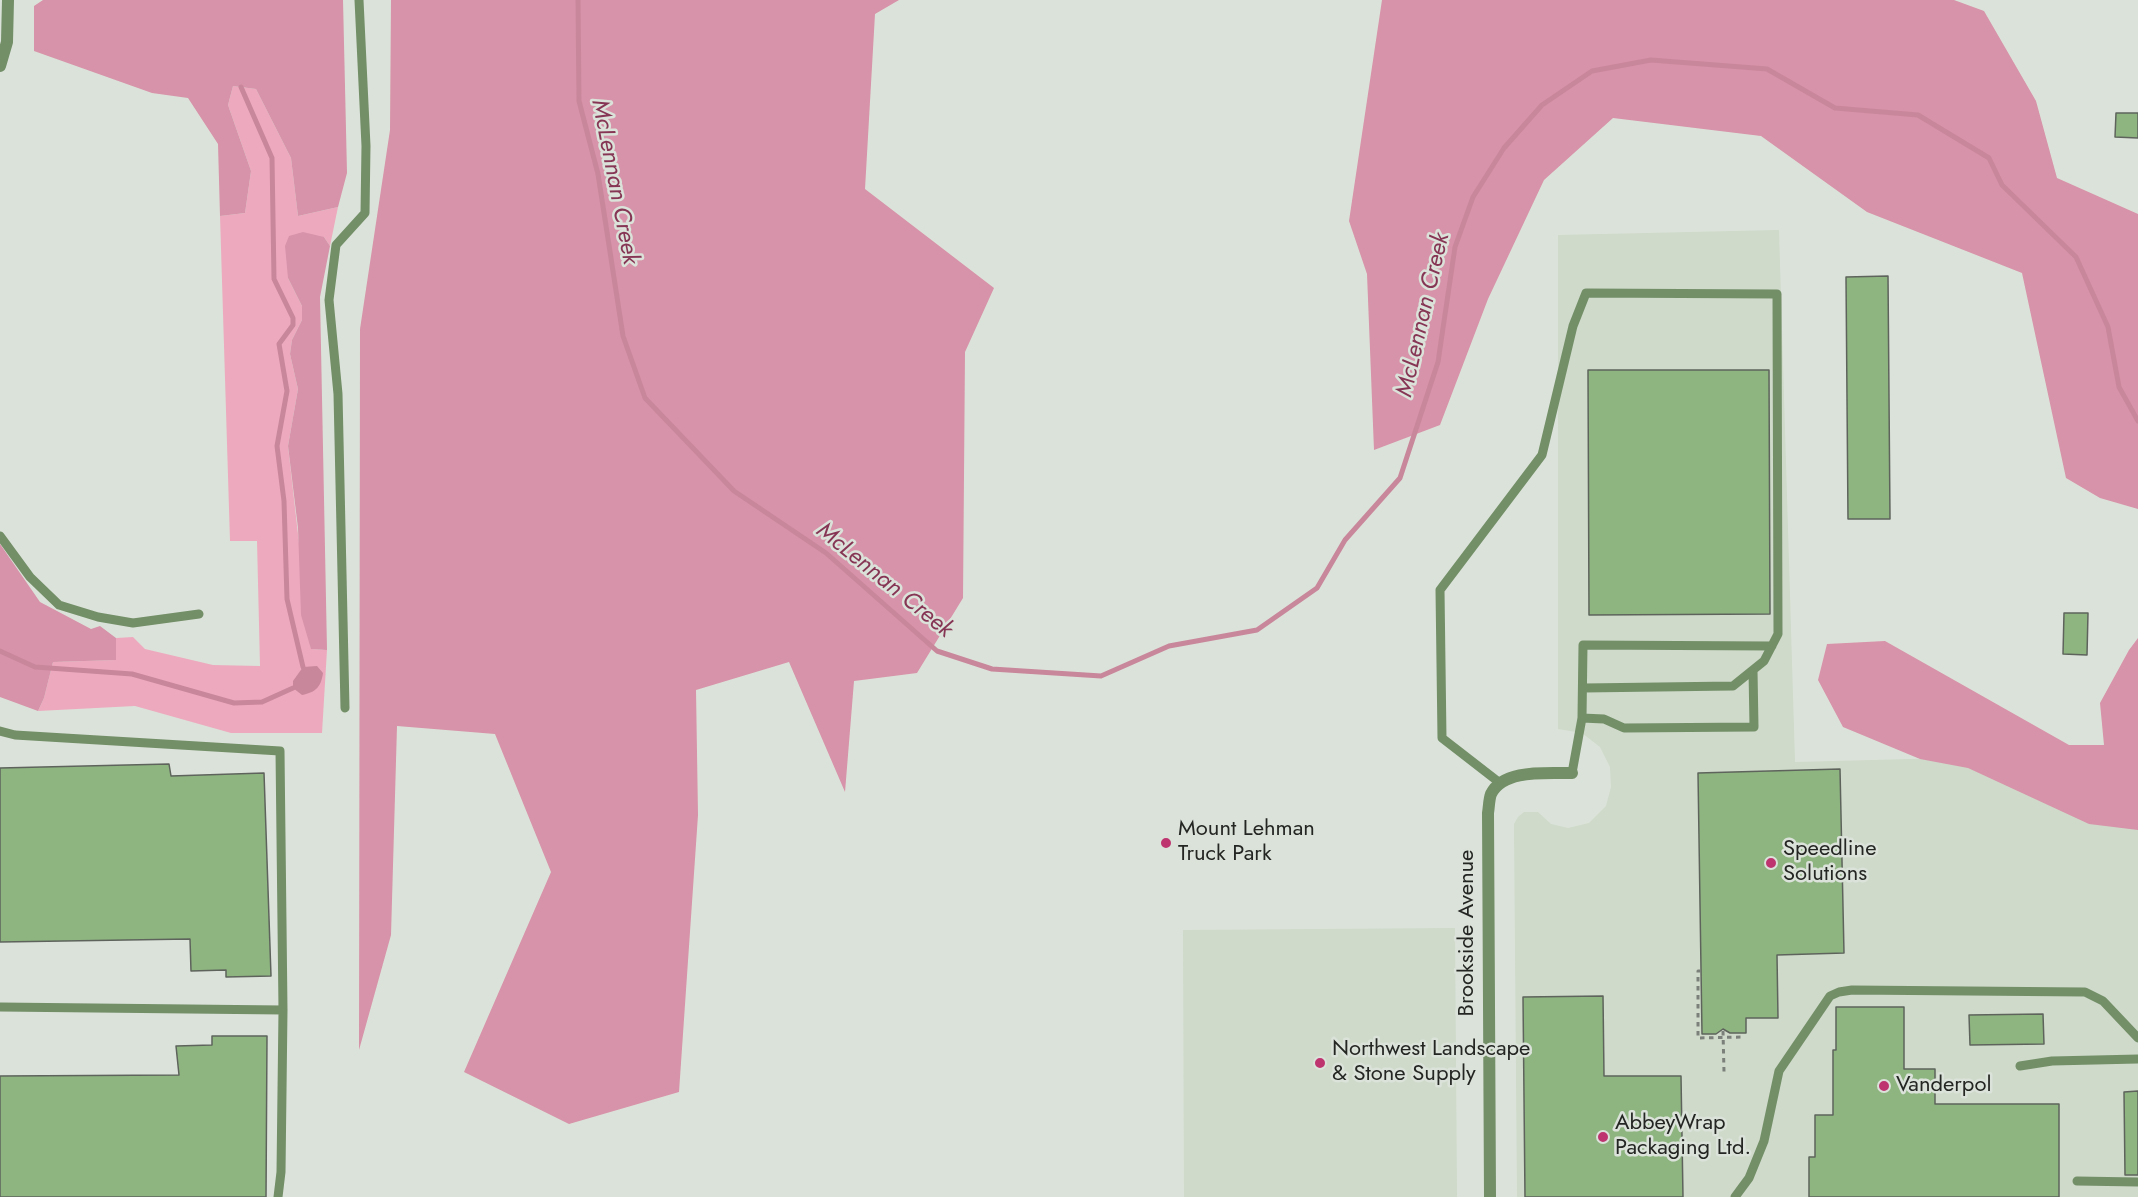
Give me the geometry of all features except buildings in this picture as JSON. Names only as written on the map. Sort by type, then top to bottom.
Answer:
[{"type":"street","points":[[0,66],[7,42],[8,0]]},
{"type":"street","points":[[1500,783],[1515,777],[1572,773]]},
{"type":"street","name":"Brookside Avenue","points":[[1490,1197],[1488,813],[1491,795],[1500,783]]},
{"type":"lane","points":[[345,708],[338,394],[329,300],[336,245],[365,213],[366,146],[358,0]]},
{"type":"lane","points":[[1500,783],[1442,738],[1440,590],[1542,455],[1573,326],[1586,293],[1777,294],[1778,634],[1764,661],[1733,686],[1584,688]]},
{"type":"lane","points":[[0,536],[30,577],[59,605],[98,618],[133,623],[199,614]]},
{"type":"lane","points":[[1572,773],[1582,718],[1583,645],[1772,646]]},
{"type":"lane","points":[[1582,718],[1604,719],[1624,728],[1754,727],[1754,670]]},
{"type":"lane","points":[[0,731],[15,735],[280,751],[283,1011],[279,1197]]},
{"type":"lane","points":[[1735,1197],[1749,1178],[1764,1141],[1779,1071],[1830,996],[1839,992],[1852,990],[2085,992],[2103,1001],[2138,1038]]},
{"type":"lane","points":[[0,1007],[283,1011]]},
{"type":"lane","points":[[2020,1066],[2052,1061],[2138,1059]]},
{"type":"lane","points":[[2077,1181],[2138,1182]]},
{"type":"path","points":[[1701,971],[1698,971],[1698,1038],[1742,1037]]},
{"type":"path","points":[[1723,1031],[1724,1072]]},
{"type":"shaded area","points":[[43,0],[343,0],[347,173],[338,207],[298,216],[291,158],[256,89],[233,86],[228,105],[251,171],[245,213],[220,216],[218,144],[188,98],[152,93],[34,51],[34,6]]},
{"type":"shaded area","points":[[391,0],[899,0],[875,14],[865,189],[994,288],[965,352],[963,598],[917,673],[854,681],[845,792],[789,662],[696,690],[698,815],[679,1092],[569,1124],[464,1072],[551,872],[495,734],[397,726],[391,935],[359,1050],[360,329],[390,130]]},
{"type":"shaded area","points":[[1382,0],[1954,0],[1984,11],[2036,101],[2057,178],[2138,214],[2138,509],[2100,498],[2066,478],[2022,273],[1867,212],[1761,136],[1613,118],[1544,180],[1488,299],[1440,425],[1374,450],[1367,274],[1349,221]]},
{"type":"shaded area","points":[[233,86],[256,89],[291,158],[298,216],[338,207],[330,246],[324,237],[288,278],[302,306],[302,320],[292,340],[290,354],[298,389],[288,446],[311,649],[327,650],[322,733],[231,733],[135,706],[38,711],[44,698],[53,662],[115,660],[116,638],[133,637],[145,649],[213,665],[260,666],[257,541],[230,541],[220,216],[245,213],[251,171],[228,105]]},
{"type":"shaded area","points":[[1779,230],[1795,762],[1989,757],[2138,815],[2138,1197],[1517,1197],[1514,824],[1524,812],[1538,812],[1551,824],[1568,828],[1589,823],[1606,806],[1611,787],[1610,767],[1600,747],[1582,733],[1558,729],[1558,235]]},
{"type":"shaded area","points":[[303,232],[324,237],[330,246],[320,297],[327,650],[311,649],[301,615],[298,528],[288,446],[298,389],[290,354],[292,340],[302,320],[302,306],[288,278],[285,246],[289,236]]},
{"type":"shaded area","points":[[0,544],[40,602],[91,629],[100,626],[116,638],[116,660],[53,662],[44,698],[38,711],[0,697]]},
{"type":"shaded area","points":[[2138,638],[2138,830],[2089,824],[1968,768],[1920,759],[1843,727],[1818,680],[1827,644],[1885,641],[2069,745],[2104,745],[2100,703]]},
{"type":"shaded area","points":[[317,666],[323,673],[321,682],[314,690],[302,695],[293,688],[293,681],[303,667]]},
{"type":"shaded area","name":"Northwest Landscape & Stone Supply","points":[[1455,928],[1457,1197],[1184,1197],[1183,930]]},
{"type":"waterway","name":"McLennan Creek","points":[[578,0],[579,101],[598,174],[623,336],[645,398],[734,491],[826,553],[937,651],[992,669],[1101,676],[1169,646],[1257,630],[1317,588],[1345,540],[1400,478],[1438,362],[1455,247],[1473,197],[1504,148],[1542,105],[1592,71],[1651,60],[1767,69],[1835,108],[1918,115],[1989,158],[2002,185],[2076,257],[2108,327],[2119,387],[2138,421]]},
{"type":"waterway","points":[[241,87],[272,158],[274,279],[293,318],[293,325],[279,344],[287,391],[277,446],[284,501],[287,599],[303,667]]},
{"type":"waterway","points":[[0,651],[35,667],[132,674],[234,703],[262,702],[293,688]]},
{"type":"place","name":"Mount Lehman Truck Park","points":[[1166,843]]},
{"type":"place","name":"Speedline Solutions","points":[[1771,863]]},
{"type":"place","name":"Northwest Landscape & Stone Supply","points":[[1320,1063]]},
{"type":"place","name":"Vanderpol","points":[[1884,1086]]},
{"type":"place","name":"AbbeyWrap Packaging Ltd.","points":[[1603,1137]]}]
